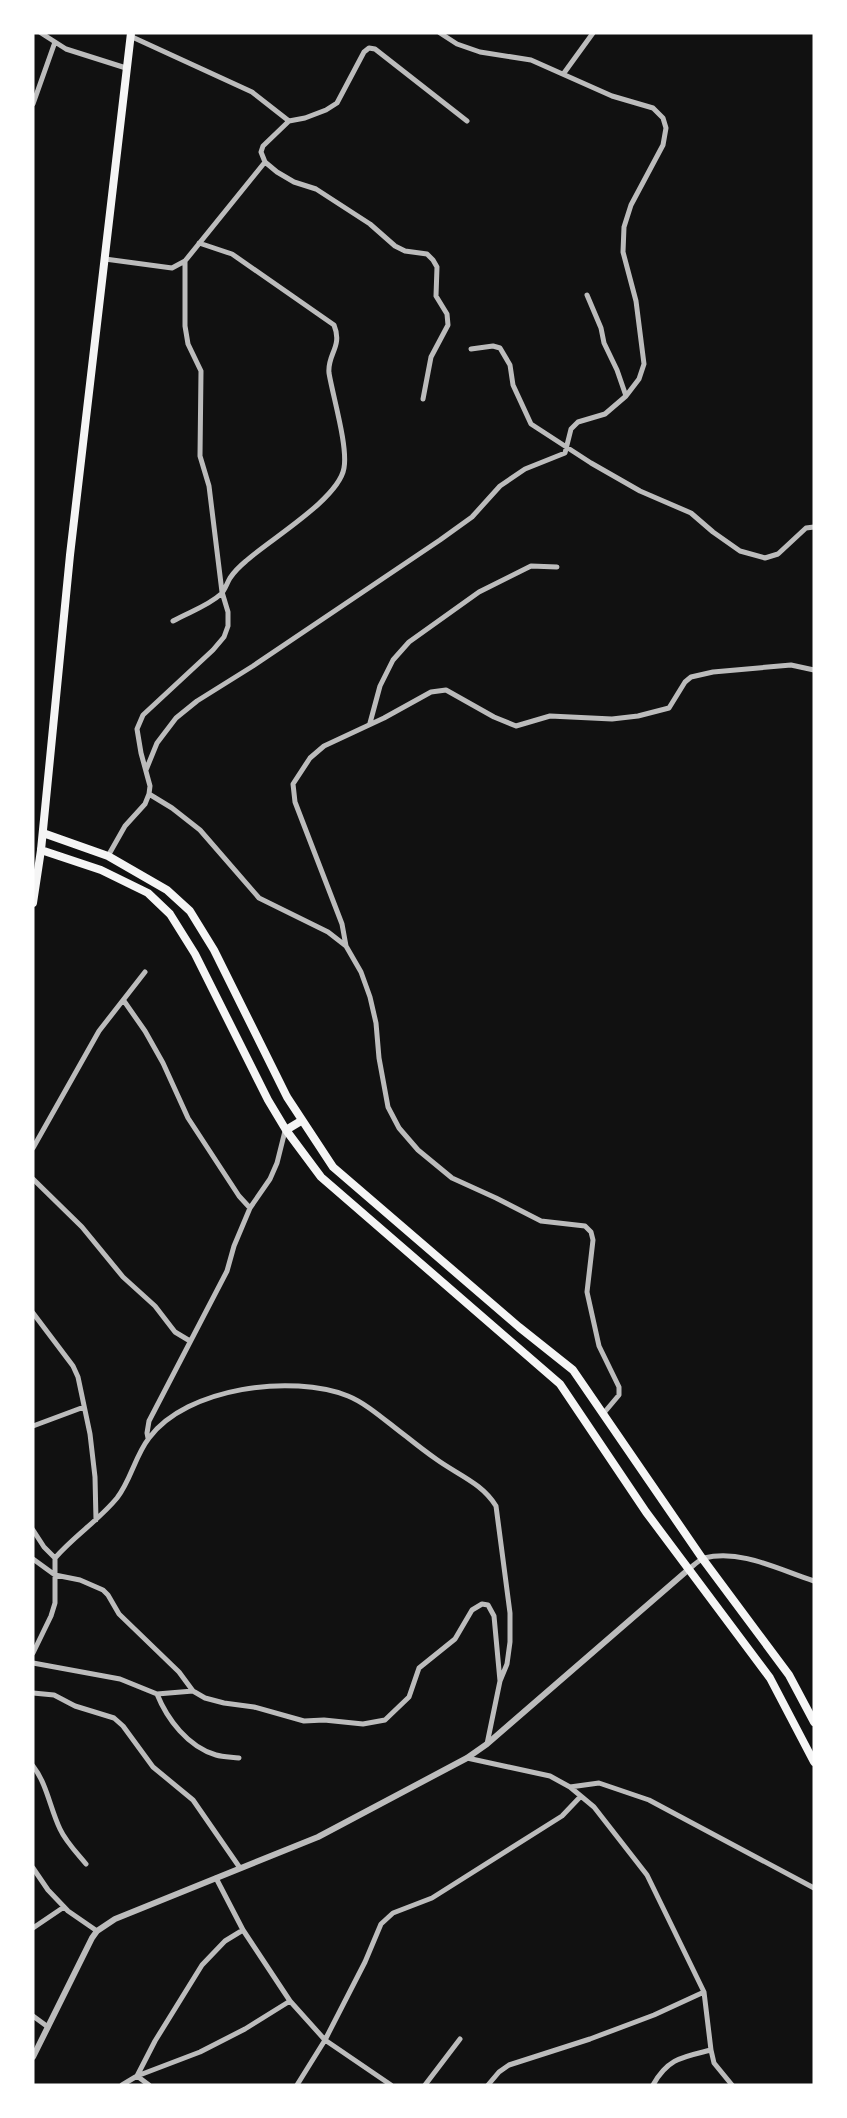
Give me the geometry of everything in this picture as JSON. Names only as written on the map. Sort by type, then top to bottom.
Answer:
[{"type":"main road","points":[[33,903],[43,833],[70,555],[130,35]]},
{"type":"main road","points":[[43,833],[108,856],[167,890],[189,911],[214,950],[287,1097],[333,1167],[510,1320],[573,1370],[702,1558],[789,1675],[814,1722]]},
{"type":"main road","points":[[41,850],[101,870],[148,893],[171,914],[195,954],[268,1100],[286,1130],[321,1177],[560,1384],[646,1512],[770,1678],[814,1762]]},
{"type":"main road","points":[[286,1130],[301,1121]]},
{"type":"street","points":[[41,33],[66,49],[126,68]]},
{"type":"street","points":[[146,770],[158,742],[176,718],[196,701],[253,666],[440,540],[472,517],[500,486],[525,469],[565,453],[572,429],[578,422],[605,414],[626,396],[639,380],[644,364],[636,301],[623,252],[624,227],[631,205],[663,145],[666,128],[663,118],[653,108],[612,96],[531,60],[480,52],[457,44],[440,33]]},
{"type":"street","points":[[564,73],[593,33]]},
{"type":"street","points":[[130,35],[252,92],[289,121]]},
{"type":"street","points":[[33,104],[55,42]]},
{"type":"street","points":[[423,399],[431,357],[448,325],[448,319],[436,296],[437,267],[433,260],[427,254],[405,251],[395,246],[370,224],[316,189],[294,182],[264,162],[261,152],[263,146],[289,121],[305,118],[337,103],[364,52],[369,48],[375,49],[467,121]]},
{"type":"street","points":[[105,259],[172,268],[185,261],[264,162]]},
{"type":"street","points":[[173,621],[206,604],[222,592],[245,561],[315,507],[338,484],[344,468],[344,449],[328,367],[337,346],[338,335],[334,325],[232,254],[199,243]]},
{"type":"street","points":[[108,856],[125,826],[145,804],[149,794],[137,729],[143,715],[224,637],[228,626],[228,612],[222,592],[209,486],[200,456],[201,371],[188,344],[185,326],[185,261]]},
{"type":"street","points":[[587,295],[626,396]]},
{"type":"street","points":[[471,349],[492,346],[500,348],[510,365],[513,385],[531,424],[640,491],[691,513],[740,550],[765,558],[778,554],[806,528],[814,527]]},
{"type":"street","points":[[370,723],[380,686],[393,660],[409,642],[478,592],[531,566],[557,567]]},
{"type":"street","points":[[603,1414],[619,1395],[619,1387],[599,1346],[592,1322],[587,1292],[593,1251],[591,1232],[585,1226],[541,1221],[452,1178],[418,1150],[399,1128],[388,1107],[370,997],[361,972],[346,946],[342,924],[295,802],[293,784],[310,758],[324,746],[384,718],[431,692],[446,690],[494,717],[516,726],[550,716],[612,719],[638,716],[669,708],[691,677],[713,672],[791,664],[814,670]]},
{"type":"street","points":[[149,794],[172,808],[200,830],[259,898],[328,932],[346,946]]},
{"type":"street","points":[[33,1148],[99,1031],[145,972]]},
{"type":"street","points":[[124,1001],[145,1030],[188,1118],[239,1196],[250,1208]]},
{"type":"street","points":[[148,1438],[148,1421],[227,1271],[234,1246],[250,1208],[270,1179],[277,1163],[286,1130]]},
{"type":"street","points":[[33,1179],[94,1240],[123,1276],[155,1306],[175,1332],[190,1341]]},
{"type":"street","points":[[33,1313],[73,1366],[78,1377],[95,1477],[96,1520]]},
{"type":"street","points":[[55,1558],[117,1498],[129,1480],[148,1438],[194,1403],[228,1392],[298,1385],[322,1388],[348,1396],[365,1405],[438,1460],[488,1493],[496,1506],[510,1623],[510,1642],[507,1664],[500,1681],[487,1744]]},
{"type":"street","points":[[33,1426],[84,1407]]},
{"type":"street","points":[[33,1530],[44,1547],[55,1558],[56,1593],[51,1616],[33,1653]]},
{"type":"street","points":[[33,2057],[88,1944],[97,1931],[115,1919],[318,1836],[467,1758],[487,1744],[702,1558],[736,1556],[780,1568],[814,1581]]},
{"type":"street","points":[[33,1559],[55,1575],[80,1580],[103,1590],[132,1629],[166,1658],[193,1691],[206,1698],[224,1703],[267,1710],[297,1720],[374,1724],[391,1715],[409,1697],[419,1668],[448,1645],[472,1610],[482,1604],[488,1605],[494,1616],[500,1681]]},
{"type":"street","points":[[33,1663],[120,1679],[157,1694],[179,1694],[193,1691]]},
{"type":"street","points":[[33,1693],[54,1695],[75,1706],[114,1719],[123,1726],[153,1767],[193,1800],[240,1868]]},
{"type":"street","points":[[157,1694],[167,1714],[187,1737],[212,1754],[239,1758]]},
{"type":"street","points":[[467,1758],[550,1776],[570,1786],[594,1807],[647,1875],[704,1992],[714,2063],[732,2085]]},
{"type":"street","points":[[33,1766],[43,1783],[60,1829],[86,1864]]},
{"type":"street","points":[[570,1786],[599,1783],[649,1800],[814,1888]]},
{"type":"street","points":[[297,2085],[325,2040],[365,1962],[381,1924],[393,1913],[432,1898],[562,1816],[581,1796]]},
{"type":"street","points":[[33,1868],[64,1907],[97,1931]]},
{"type":"street","points":[[216,1878],[243,1930],[290,2001],[325,2040],[391,2085]]},
{"type":"street","points":[[33,1929],[64,1907]]},
{"type":"street","points":[[137,2076],[155,2041],[202,1965],[225,1941],[243,1930]]},
{"type":"street","points":[[488,2085],[499,2072],[509,2065],[590,2039],[654,2015],[704,1992]]},
{"type":"street","points":[[122,2085],[137,2076],[201,2052],[246,2029],[290,2001]]},
{"type":"street","points":[[33,2016],[48,2027]]},
{"type":"street","points":[[424,2085],[460,2039]]},
{"type":"street","points":[[653,2085],[662,2069],[678,2058],[711,2050]]},
{"type":"street","points":[[137,2076],[149,2085]]}]
